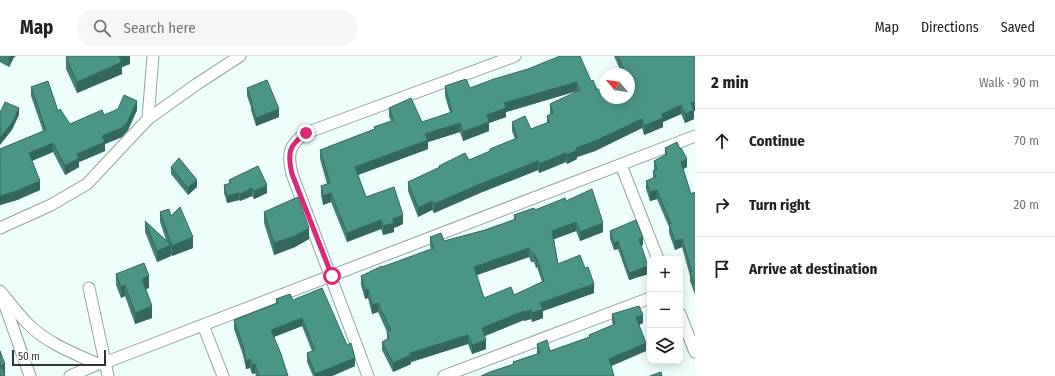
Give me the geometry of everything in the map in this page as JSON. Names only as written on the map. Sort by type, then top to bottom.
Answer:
[{"type":"street","points":[[148,119],[153,56]]},
{"type":"street","points":[[0,228],[51,205],[87,184],[148,119],[240,56]]},
{"type":"street","points":[[368,376],[332,276],[292,174],[289,160],[290,149],[296,140],[306,133],[515,56]]},
{"type":"street","points":[[70,376],[695,136]]},
{"type":"street","points":[[621,165],[657,256]]},
{"type":"street","points":[[89,288],[101,364],[108,376]]},
{"type":"street","points":[[0,290],[28,324],[46,339],[63,349],[101,364]]},
{"type":"street","points":[[0,290],[30,376]]},
{"type":"street","points":[[444,376],[647,299]]},
{"type":"street","points":[[683,322],[695,352]]},
{"type":"street","points":[[203,325],[223,376]]},
{"type":"building","points":[[121,56],[119,57],[122,62],[77,82],[66,57]]},
{"type":"building","points":[[560,56],[580,56],[591,81],[593,80],[597,90],[599,89],[599,104],[635,104],[635,68],[623,68],[618,56],[695,56],[695,102],[691,103],[694,110],[685,114],[681,105],[662,114],[663,118],[644,126],[642,119],[595,141],[576,148],[577,150],[567,155],[566,153],[539,164],[538,161],[434,204],[432,201],[418,208],[408,182],[465,153],[469,160],[490,151],[490,149],[517,138],[512,122],[525,116],[531,129],[549,122],[547,116],[553,113],[550,104],[580,90],[577,82],[504,103],[506,108],[487,115],[489,122],[463,132],[460,123],[425,134],[428,140],[355,167],[366,197],[394,187],[403,215],[393,219],[394,223],[383,226],[381,220],[347,233],[331,193],[323,196],[321,186],[330,183],[320,150],[375,129],[374,127],[394,120],[389,108],[411,98],[422,122],[452,112],[445,86],[466,79],[470,88],[528,69]]},
{"type":"building","points":[[267,80],[279,109],[256,118],[247,88]]},
{"type":"building","points":[[48,81],[58,111],[60,109],[70,124],[102,110],[104,115],[118,109],[124,95],[137,101],[128,121],[122,128],[102,136],[105,142],[77,154],[79,158],[65,166],[53,143],[29,153],[40,181],[17,191],[0,196],[0,149],[46,130],[31,87]]},
{"type":"building","points":[[5,102],[19,108],[12,123],[0,138],[0,111]]},
{"type":"building","points":[[677,142],[687,159],[681,162],[691,194],[694,192],[695,194],[695,286],[682,239],[675,241],[669,224],[671,224],[657,190],[650,192],[646,181],[656,177],[653,171],[657,169],[654,161],[667,154],[665,148]]},
{"type":"building","points":[[179,158],[197,180],[188,188],[171,167]]},
{"type":"building","points":[[258,166],[267,185],[254,191],[252,188],[240,194],[227,196],[224,185],[231,183],[229,180]]},
{"type":"building","points":[[592,189],[603,223],[580,232],[576,222],[552,231],[558,264],[580,255],[585,268],[588,267],[594,284],[540,303],[543,309],[532,313],[531,310],[524,311],[482,328],[486,340],[472,345],[468,335],[410,353],[411,355],[393,363],[382,342],[389,338],[387,332],[391,330],[378,303],[372,305],[368,289],[365,290],[361,276],[382,266],[434,248],[430,237],[441,233],[444,241],[485,230],[516,219],[514,215],[534,208],[535,210],[565,198],[566,201]],"holes":[[[529,248],[531,253],[534,253],[536,259],[537,258],[544,281],[514,295],[511,287],[484,298],[474,267]]]},
{"type":"building","points":[[298,197],[309,228],[295,236],[274,243],[264,212]]},
{"type":"building","points":[[180,207],[193,237],[172,246],[160,212],[169,209],[171,216]]},
{"type":"building","points":[[636,220],[643,238],[639,239],[647,266],[629,273],[618,241],[614,243],[610,231]]},
{"type":"building","points":[[145,221],[171,245],[157,251]]},
{"type":"building","points":[[144,263],[149,276],[142,279],[152,306],[135,313],[125,285],[121,287],[116,274]]},
{"type":"building","points":[[322,288],[347,345],[351,343],[355,358],[315,374],[307,353],[315,350],[302,318],[271,330],[288,376],[259,376],[255,364],[252,365],[250,359],[246,361],[243,346],[234,320],[278,303],[276,299],[290,294],[293,300]]},
{"type":"building","points":[[639,306],[643,315],[636,317],[646,343],[609,359],[614,376],[481,376],[514,364],[513,362],[540,353],[537,344],[547,340],[550,351],[590,337],[589,335],[615,324],[612,314]]},
{"type":"building","points":[[0,351],[5,364],[1,365],[5,375],[4,376],[0,376]]},
{"type":"building","points":[[661,372],[662,376],[650,376]]},
{"type":"route","points":[[306,133],[296,140],[290,149],[289,160],[292,174],[332,276]]}]
